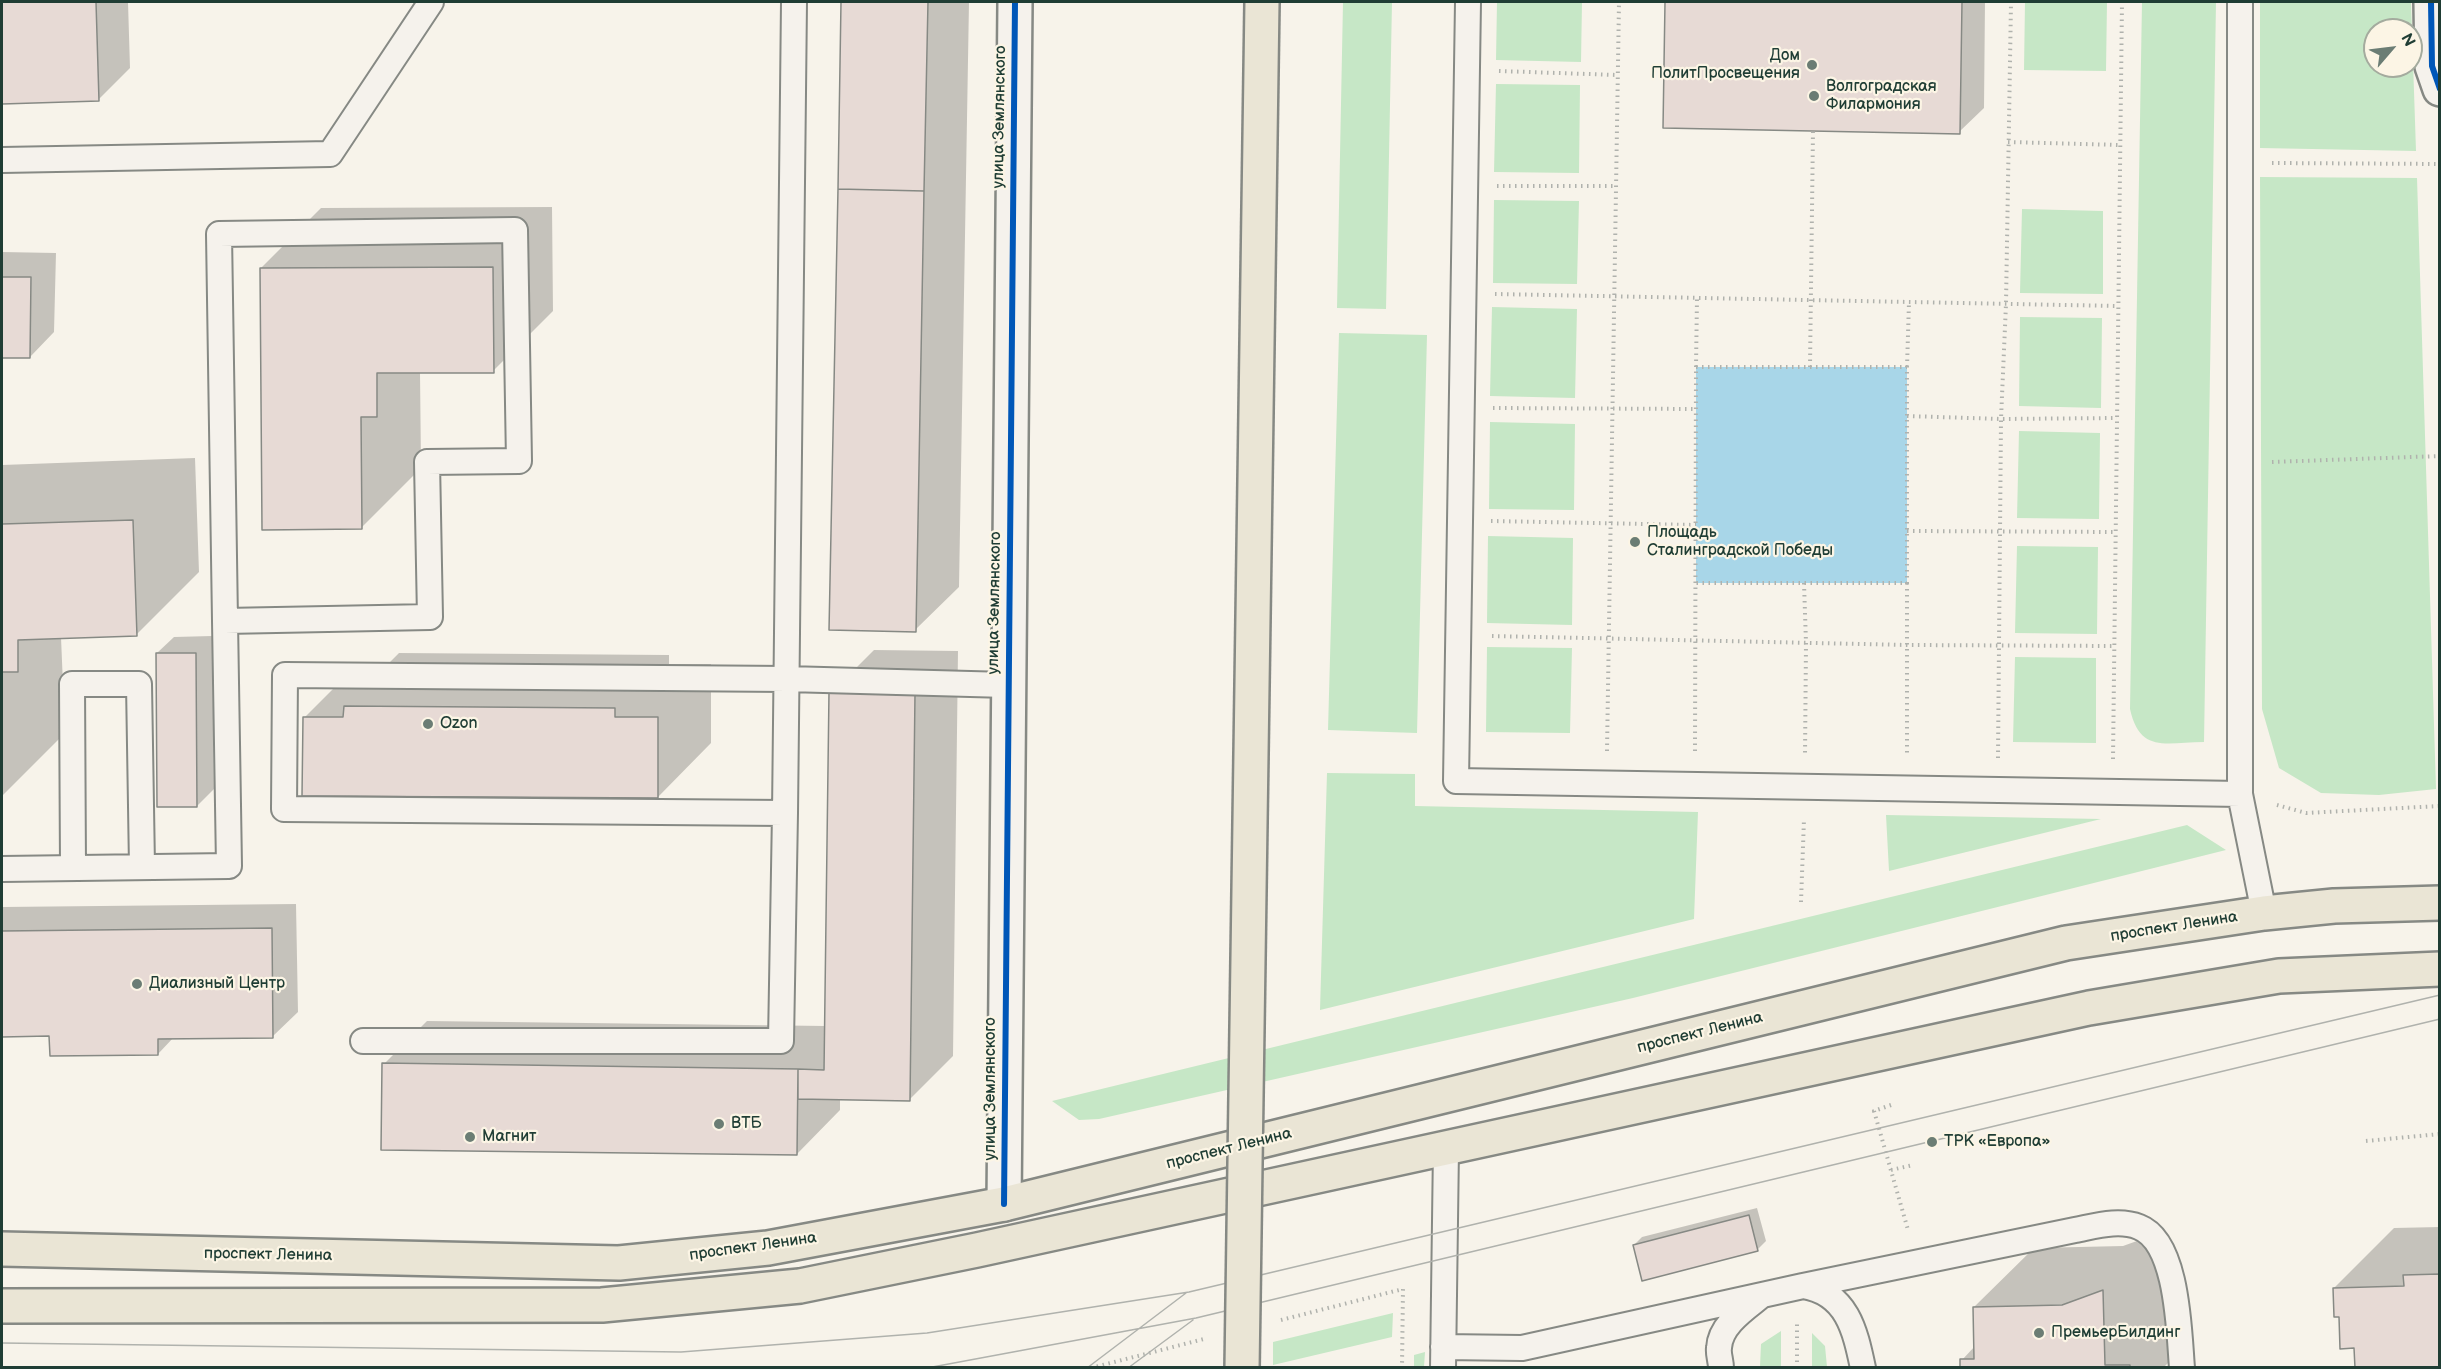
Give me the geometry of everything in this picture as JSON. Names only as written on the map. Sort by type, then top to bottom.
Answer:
[{"type":"main road","points":[[1242,1368],[1262,2]]},
{"type":"main road","name":"проспект Ленина","points":[[2,1249],[619,1263],[768,1248],[1004,1204],[2066,943],[2264,913],[2334,906],[2439,903]]},
{"type":"main road","points":[[2,1306],[602,1305],[800,1286],[2089,1008],[2279,976],[2439,969]]},
{"type":"street","name":"улица Землянского","points":[[1004,1204],[1015,2]]},
{"type":"street","points":[[2431,2],[2432,66],[2439,89]]},
{"type":"lane","points":[[2,160],[330,154],[431,2]]},
{"type":"lane","points":[[363,1041],[781,1041],[794,2]]},
{"type":"lane","points":[[1468,2],[1456,782],[2240,794]]},
{"type":"lane","points":[[2240,2],[2240,794],[2264,913]]},
{"type":"lane","points":[[2,869],[229,866],[225,621],[219,234],[515,230],[519,461],[427,462],[430,618],[225,621]]},
{"type":"lane","points":[[785,813],[284,809],[285,675],[787,679],[1008,685]]},
{"type":"lane","points":[[73,868],[72,684],[138,684],[142,867]]},
{"type":"lane","points":[[1446,1148],[1443,1358],[1522,1348],[1763,1294],[2119,1223],[2141,1227],[2162,1247],[2175,1288],[2182,1368]]},
{"type":"lane","points":[[1801,1287],[1819,1289],[1836,1301],[1847,1315],[1856,1334],[1863,1368]]},
{"type":"lane","points":[[1720,1358],[1722,1335],[1730,1323],[1763,1294]]},
{"type":"lane","points":[[1680,1312],[1705,1328],[1720,1358]]},
{"type":"path","points":[[1607,756],[1619,2]]},
{"type":"path","points":[[1998,767],[2001,418],[2006,304],[2011,2]]},
{"type":"path","points":[[2113,766],[2122,2]]},
{"type":"path","points":[[1494,70],[1618,75]]},
{"type":"path","points":[[1810,367],[1812,131]]},
{"type":"path","points":[[2008,142],[2120,146]]},
{"type":"path","points":[[2267,163],[2439,164]]},
{"type":"path","points":[[1492,186],[1616,186]]},
{"type":"path","points":[[1490,294],[2117,306]]},
{"type":"path","points":[[1691,785],[1695,756],[1697,298]]},
{"type":"path","points":[[1907,763],[1906,367],[1908,302]]},
{"type":"path","points":[[1696,367],[1906,367]]},
{"type":"path","points":[[1497,408],[1696,409]]},
{"type":"path","points":[[1907,416],[2117,418]]},
{"type":"path","points":[[2265,463],[2439,456]]},
{"type":"path","points":[[1495,521],[1696,525]]},
{"type":"path","points":[[1907,531],[2116,532]]},
{"type":"path","points":[[1696,583],[1907,583]]},
{"type":"path","points":[[1804,583],[1805,761]]},
{"type":"path","points":[[1492,636],[1907,645],[2115,646]]},
{"type":"path","points":[[2306,813],[2439,806]]},
{"type":"path","points":[[1801,902],[1803,833]]},
{"type":"path","points":[[1892,1105],[1874,1111],[1908,1232]]},
{"type":"path","points":[[2366,1141],[2439,1134]]},
{"type":"path","points":[[1891,1170],[1913,1165]]},
{"type":"path","points":[[1797,1368],[1801,1287]]},
{"type":"green space","points":[[1343,2],[1392,2],[1386,309],[1337,308]]},
{"type":"green space","points":[[1497,2],[1582,2],[1581,62],[1496,60]]},
{"type":"green space","points":[[2025,2],[2107,2],[2106,71],[2024,70]]},
{"type":"green space","points":[[2142,2],[2216,2],[2204,742],[2167,743],[2148,739],[2140,733],[2134,723],[2130,709]]},
{"type":"green space","points":[[2260,2],[2411,2],[2412,18],[2363,18],[2363,78],[2414,78],[2416,151],[2260,148]]},
{"type":"green space","points":[[1496,84],[1580,85],[1579,173],[1494,172]]},
{"type":"green space","points":[[2260,177],[2417,178],[2436,789],[2379,795],[2321,793],[2279,768],[2262,709]]},
{"type":"green space","points":[[1494,200],[1579,201],[1577,284],[1493,283]]},
{"type":"green space","points":[[2022,209],[2103,211],[2103,294],[2020,293]]},
{"type":"green space","points":[[1492,307],[1577,309],[1575,398],[1490,396]]},
{"type":"green space","points":[[2020,317],[2102,318],[2101,408],[2019,406]]},
{"type":"green space","points":[[1339,333],[1427,335],[1417,733],[1328,730]]},
{"type":"green space","points":[[1490,422],[1575,424],[1574,510],[1489,509]]},
{"type":"green space","points":[[2019,431],[2100,433],[2099,519],[2017,518]]},
{"type":"green space","points":[[1488,536],[1573,538],[1572,625],[1487,623]]},
{"type":"green space","points":[[2017,546],[2098,547],[2097,634],[2015,633]]},
{"type":"green space","points":[[1487,647],[1572,648],[1570,733],[1486,732]]},
{"type":"green space","points":[[2015,657],[2096,658],[2096,743],[2013,742]]},
{"type":"green space","points":[[1327,773],[1415,774],[1415,806],[1698,812],[1694,919],[1320,1010]]},
{"type":"green space","points":[[1886,815],[2101,819],[1889,871]]},
{"type":"green space","points":[[2187,825],[2226,850],[1633,998],[1099,1119],[1079,1120],[1052,1101]]},
{"type":"green space","points":[[1393,1313],[1392,1337],[1273,1365],[1273,1342]]},
{"type":"green space","points":[[1781,1331],[1781,1367],[1760,1367],[1761,1344]]},
{"type":"green space","points":[[1812,1333],[1825,1346],[1827,1367],[1812,1367]]},
{"type":"green space","points":[[1425,1352],[1424,1367],[1414,1367],[1414,1355]]},
{"type":"water","points":[[1696,367],[1907,367],[1907,583],[1696,583]]},
{"type":"building","points":[[2,2],[96,2],[99,101],[2,104]]},
{"type":"building","points":[[841,2],[928,2],[924,191],[838,189]]},
{"type":"building","name":"Дом ПолитПросвещения","points":[[1665,2],[1962,2],[1960,134],[1663,128]]},
{"type":"building","points":[[838,189],[924,191],[916,632],[829,630]]},
{"type":"building","points":[[493,267],[494,373],[377,373],[377,417],[361,417],[362,529],[262,530],[260,268]]},
{"type":"building","points":[[2,277],[31,277],[30,358],[2,358]]},
{"type":"building","points":[[133,520],[137,636],[18,640],[18,672],[2,672],[2,524]]},
{"type":"building","points":[[156,653],[196,653],[197,807],[157,807]]},
{"type":"building","points":[[829,692],[915,694],[910,1101],[798,1099],[798,1069],[824,1070]]},
{"type":"building","points":[[344,706],[615,708],[615,717],[658,717],[658,798],[302,796],[303,717],[343,717]]},
{"type":"building","name":"Диализный Центр","points":[[272,928],[273,1038],[158,1039],[158,1055],[50,1056],[49,1036],[2,1037],[2,931]]},
{"type":"building","points":[[382,1063],[798,1069],[797,1155],[381,1150]]},
{"type":"building","points":[[1749,1215],[1758,1251],[1642,1281],[1633,1245]]},
{"type":"building","points":[[2440,1274],[2440,1368],[2355,1368],[2354,1348],[2340,1349],[2339,1317],[2334,1317],[2333,1288],[2404,1286],[2403,1275]]},
{"type":"building","name":"ПремьерБилдинг","points":[[2103,1290],[2105,1365],[2130,1365],[2130,1368],[1960,1368],[1960,1359],[1974,1359],[1973,1307],[2062,1305]]},
{"type":"tram line","points":[[2,1343],[681,1352],[927,1333],[1189,1292],[2440,995]]},
{"type":"tram line","points":[[927,1368],[1196,1318],[2440,1019]]},
{"type":"tram line","points":[[1087,1368],[1186,1293]]},
{"type":"tram line","points":[[1128,1368],[1193,1320]]},
{"type":"cycle path","points":[[1004,1204],[1015,2]]},
{"type":"cycle path","points":[[2431,2],[2432,66],[2440,89]]},
{"type":"place","name":"Дом ПолитПросвещения","points":[[1812,65]]},
{"type":"place","name":"Волгоградская Филармония","points":[[1814,96]]},
{"type":"place","name":"Площадь Сталинградской Победы","points":[[1635,542]]},
{"type":"place","name":"Ozon","points":[[428,724]]},
{"type":"place","name":"Диализный Центр","points":[[137,984]]},
{"type":"place","name":"ВТБ","points":[[719,1124]]},
{"type":"place","name":"Магнит","points":[[470,1137]]},
{"type":"place","name":"ТРК «Европа»","points":[[1932,1142]]},
{"type":"place","name":"ПремьерБилдинг","points":[[2039,1333]]}]
